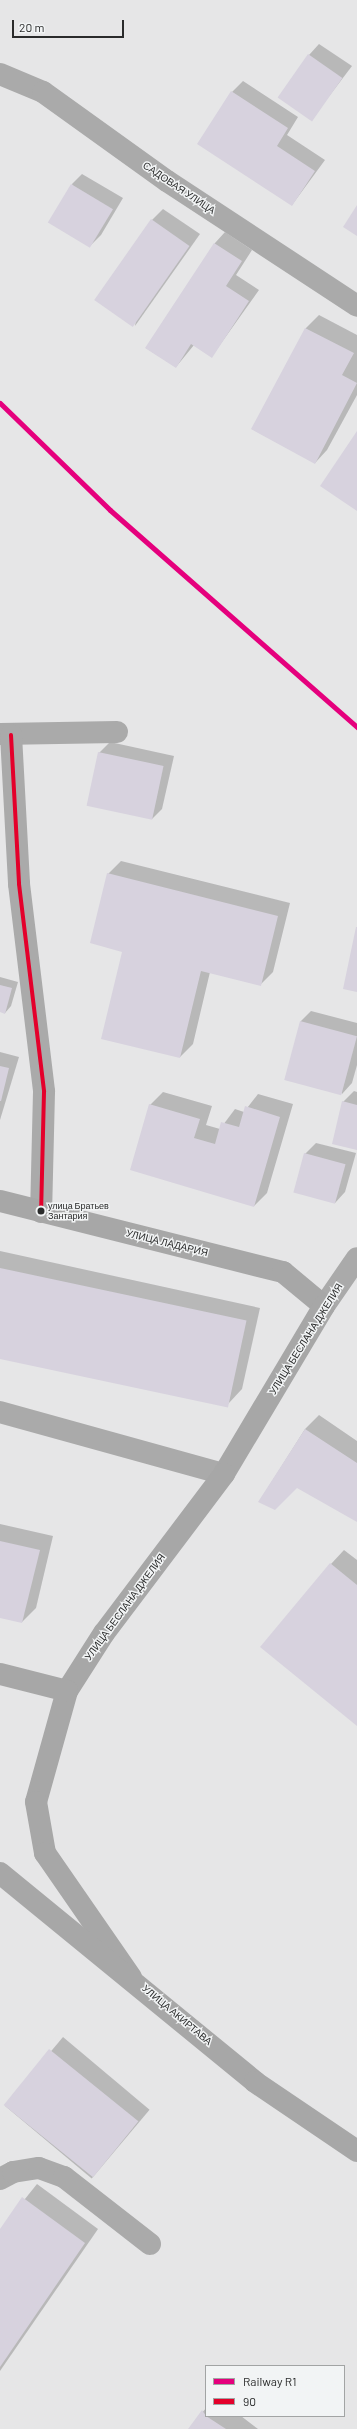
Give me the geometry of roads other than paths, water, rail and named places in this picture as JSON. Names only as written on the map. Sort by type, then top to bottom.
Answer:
[{"type":"highway","name":"УЛИЦА ЛАДАРИЯ","points":[[0,1201],[283,1272],[324,1306]]},
{"type":"highway","name":"УЛИЦА БЕСЛАНА ДЖЕЛИЯ","points":[[131,1977],[45,1854],[36,1802],[67,1691],[104,1633],[224,1474],[324,1306]]},
{"type":"highway","points":[[0,1674],[67,1691]]},
{"type":"highway","name":"УЛИЦА АКИРТАВА","points":[[0,1874],[131,1977],[255,2082],[357,2151]]},
{"type":"street","name":"САДОВАЯ УЛИЦА","points":[[0,74],[43,92],[167,181],[357,306]]},
{"type":"street","points":[[41,1212],[44,1092],[19,884],[5,734],[117,732]]},
{"type":"street","name":"УЛИЦА БЕСЛАНА ДЖЕЛИЯ","points":[[324,1306],[357,1258]]},
{"type":"street","points":[[0,1412],[224,1474]]},
{"type":"street","points":[[0,2179],[13,2172],[39,2168],[64,2176],[150,2244]]},
{"type":"rail line","name":"R1","points":[[0,403],[110,510],[357,727]]},
{"type":"place","name":"улица Братьев Зантария","points":[[41,1211]]}]
